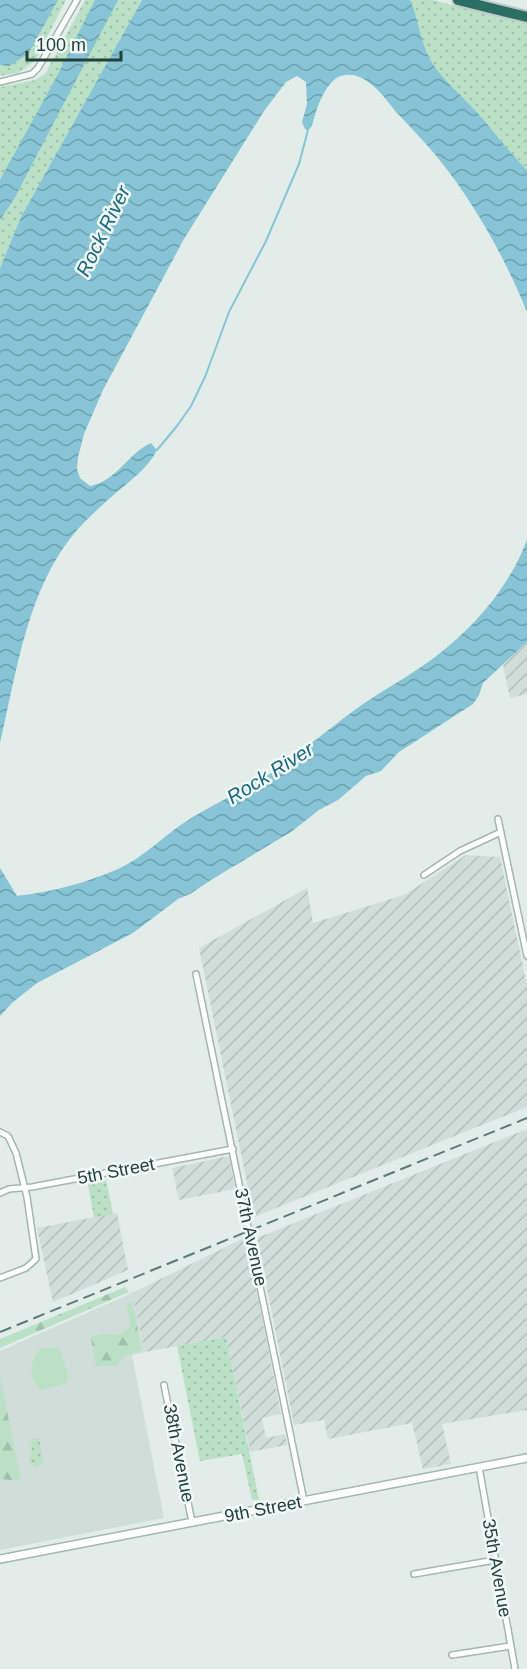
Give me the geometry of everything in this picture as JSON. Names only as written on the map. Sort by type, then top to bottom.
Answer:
[{"type":"highway","points":[[458,0],[527,17]]},
{"type":"street","points":[[0,82],[21,78],[36,70],[76,0]]},
{"type":"street","points":[[498,819],[527,956]]},
{"type":"street","points":[[424,875],[460,851],[501,832]]},
{"type":"street","name":"37th Avenue","points":[[196,974],[304,1501]]},
{"type":"street","points":[[0,1278],[26,1268],[36,1259],[37,1251],[25,1188],[13,1145],[2,1132]]},
{"type":"street","name":"5th Street","points":[[0,1193],[9,1189],[25,1188],[233,1149]]},
{"type":"street","name":"38th Avenue","points":[[164,1385],[192,1522]]},
{"type":"street","name":"9th Street","points":[[0,1559],[527,1458]]},
{"type":"street","name":"35th Avenue","points":[[479,1467],[515,1669]]},
{"type":"street","points":[[414,1574],[495,1560]]},
{"type":"street","points":[[452,1655],[511,1646]]},
{"type":"shaded area","points":[[527,642],[527,694],[510,698],[503,665]]},
{"type":"shaded area","points":[[466,855],[500,857],[527,986],[527,1107],[254,1217],[199,948],[307,888],[313,923],[404,895]]},
{"type":"shaded area","points":[[527,1129],[527,1410],[442,1424],[451,1464],[423,1469],[412,1423],[328,1439],[324,1420],[294,1425],[257,1238]]},
{"type":"shaded area","points":[[229,1156],[235,1189],[179,1200],[172,1168]]},
{"type":"shaded area","points":[[117,1213],[128,1270],[53,1302],[37,1228]]},
{"type":"shaded area","points":[[246,1237],[281,1414],[262,1418],[266,1438],[285,1434],[287,1445],[250,1452],[226,1337],[145,1352],[132,1293]]},
{"type":"shaded area","points":[[132,1293],[145,1352],[132,1355],[164,1518],[0,1550],[0,1351]]},
{"type":"green space","points":[[0,0],[66,0],[35,61],[18,73],[0,76]]},
{"type":"green space","points":[[85,0],[142,0],[21,217],[0,268],[0,87],[35,80],[45,74]]},
{"type":"green space","points":[[410,0],[433,0],[527,24],[527,170],[435,68],[424,46]]},
{"type":"green space","points":[[106,1180],[113,1214],[94,1218],[88,1184]]},
{"type":"green space","points":[[125,1287],[129,1292],[0,1348],[0,1339]]},
{"type":"green space","points":[[132,1302],[142,1350],[125,1356],[116,1366],[95,1366],[91,1337],[101,1334],[118,1335],[130,1327],[127,1305]]},
{"type":"green space","points":[[226,1337],[259,1500],[252,1500],[242,1454],[200,1461],[177,1346]]},
{"type":"green space","points":[[59,1347],[68,1376],[66,1383],[41,1390],[31,1370],[36,1354],[40,1349]]},
{"type":"green space","points":[[0,1377],[21,1481],[0,1479]]},
{"type":"green space","points":[[39,1438],[43,1462],[35,1468],[29,1461],[32,1451],[30,1439]]},
{"type":"water","points":[[0,0],[58,0],[28,54],[9,66],[0,65]]},
{"type":"water","points":[[95,0],[118,0],[14,199],[0,220],[0,180],[58,74]]},
{"type":"water","name":"Rock River","points":[[142,0],[410,0],[424,46],[435,67],[527,170],[527,312],[499,252],[477,213],[433,152],[382,94],[361,78],[353,75],[338,77],[323,95],[312,126],[308,130],[302,122],[307,104],[306,82],[297,76],[286,82],[264,111],[184,239],[103,390],[84,434],[78,457],[77,469],[80,478],[90,486],[99,483],[108,479],[136,453],[151,443],[157,450],[139,473],[77,530],[60,553],[46,578],[26,631],[0,743],[0,268],[21,217]]},
{"type":"water","points":[[527,540],[527,642],[483,683],[473,704],[399,752],[381,771],[366,776],[338,800],[319,810],[291,832],[190,894],[178,899],[133,933],[37,983],[0,1016],[0,868],[17,896],[81,883],[128,864],[193,817],[276,770],[363,704],[438,655],[469,627],[497,595],[519,559]]},
{"type":"waterway","points":[[157,450],[191,406],[205,377],[229,312],[266,241],[299,164],[308,130]]},
{"type":"railway","points":[[0,1332],[527,1118]]}]
